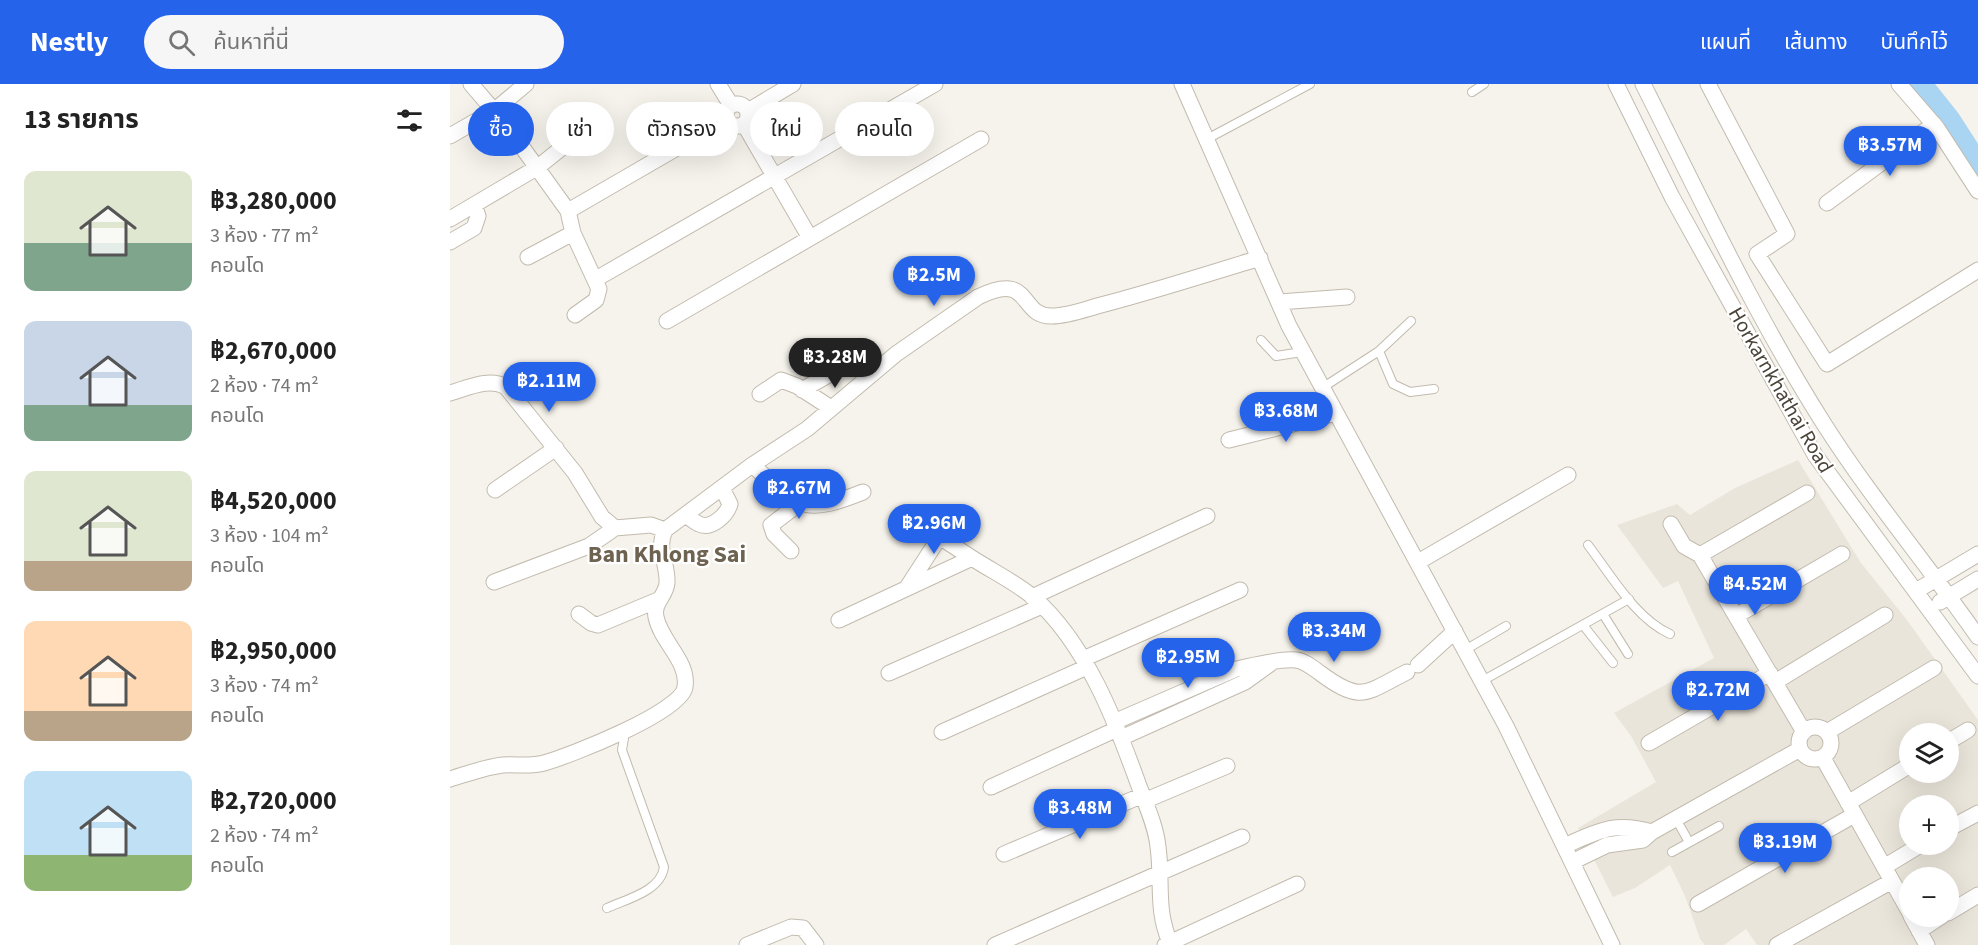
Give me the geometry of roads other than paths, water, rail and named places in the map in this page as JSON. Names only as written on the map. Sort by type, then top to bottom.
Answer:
[{"type":"street","points":[[471,84],[488,102]]},
{"type":"street","points":[[505,102],[526,84]]},
{"type":"street","points":[[718,84],[725,102]]},
{"type":"street","points":[[746,117],[793,84]]},
{"type":"street","points":[[596,279],[935,84]]},
{"type":"street","points":[[1182,84],[1302,352],[1482,681],[1612,945]]},
{"type":"street","name":"Horkarnkhathai Road","points":[[1616,84],[1672,197],[1815,455],[1978,676]]},
{"type":"street","name":"Horkarnkhathai Road","points":[[1643,84],[1737,274],[1787,364],[1825,426],[1871,492],[1978,637]]},
{"type":"street","points":[[1708,84],[1788,234],[1757,254],[1827,364],[1978,270]]},
{"type":"street","points":[[1899,84],[1934,124],[1978,191]]},
{"type":"street","points":[[738,106],[741,104],[774,177],[810,238]]},
{"type":"street","points":[[1827,204],[1934,124]]},
{"type":"street","points":[[450,136],[468,126]]},
{"type":"street","points":[[667,321],[981,139]]},
{"type":"street","points":[[530,156],[568,211],[573,233],[596,279],[599,295],[575,315]]},
{"type":"street","points":[[450,219],[538,167],[552,156]]},
{"type":"street","points":[[568,211],[657,156]]},
{"type":"street","points":[[450,242],[474,228],[478,216],[474,205]]},
{"type":"street","points":[[528,257],[573,233]]},
{"type":"street","points":[[450,779],[500,766],[530,766],[546,763],[626,731],[678,702],[684,693],[684,671],[656,618],[658,600],[667,585],[660,541],[665,530],[752,465],[807,429],[870,375],[942,322],[993,289],[1015,289],[1037,312],[1043,315],[1059,315],[1137,296],[1260,258]]},
{"type":"street","points":[[1279,302],[1347,297]]},
{"type":"street","points":[[802,390],[846,365],[859,366],[870,375]]},
{"type":"street","points":[[760,394],[781,380],[831,408]]},
{"type":"street","points":[[450,393],[488,383],[499,383],[506,387],[586,487],[602,517],[615,528]]},
{"type":"street","points":[[1229,440],[1336,413]]},
{"type":"street","points":[[495,490],[556,448]]},
{"type":"street","points":[[752,465],[800,503],[813,507],[824,506],[862,492]]},
{"type":"street","points":[[1418,562],[1568,474]]},
{"type":"street","points":[[686,515],[705,526],[714,523],[728,511],[730,504],[722,488]]},
{"type":"street","points":[[1700,555],[1807,493]]},
{"type":"street","points":[[791,551],[774,534],[771,525],[800,503]]},
{"type":"street","points":[[889,673],[1207,516]]},
{"type":"street","points":[[915,521],[1037,601],[1085,663],[1118,730],[1144,798],[1158,847],[1162,924],[1168,944],[1297,884]]},
{"type":"street","points":[[1671,524],[1684,546],[1700,555],[1804,732]]},
{"type":"street","points":[[494,582],[589,546],[615,528],[651,525],[665,530]]},
{"type":"street","points":[[906,589],[939,538]]},
{"type":"street","points":[[1736,616],[1842,554]]},
{"type":"street","points":[[1916,591],[1978,554]]},
{"type":"street","points":[[839,620],[972,558]]},
{"type":"street","points":[[1929,609],[1978,579]]},
{"type":"street","points":[[942,732],[1240,590]]},
{"type":"street","points":[[579,614],[598,625],[658,600]]},
{"type":"street","points":[[1649,742],[1772,678],[1885,615]]},
{"type":"street","points":[[1118,730],[1200,684],[1236,669],[1296,660],[1308,664],[1347,692],[1359,695],[1413,668],[1455,631]]},
{"type":"street","points":[[991,787],[1118,730],[1207,699],[1245,682],[1270,664]]},
{"type":"street","points":[[1827,732],[1934,668]]},
{"type":"street","points":[[1200,684],[1207,699]]},
{"type":"street","points":[[1813,727],[1827,732],[1832,747],[1822,758],[1809,759],[1800,749],[1799,741],[1804,732],[1813,727]]},
{"type":"street","points":[[1959,735],[1968,730]]},
{"type":"street","points":[[1572,862],[1607,845],[1643,840],[1652,832],[1800,749]]},
{"type":"street","points":[[1822,758],[1899,894]]},
{"type":"street","points":[[1004,854],[1227,766]]},
{"type":"street","points":[[1698,904],[1851,809],[1899,773]]},
{"type":"street","points":[[1959,824],[1978,813]]},
{"type":"street","points":[[1564,846],[1613,826],[1630,826],[1652,832]]},
{"type":"street","points":[[995,945],[1242,837]]},
{"type":"street","points":[[1884,867],[1904,855]]},
{"type":"street","points":[[1777,945],[1892,881]]},
{"type":"street","points":[[1959,906],[1978,895]]},
{"type":"street","points":[[747,945],[791,927],[803,928],[816,945]]},
{"type":"street","points":[[1917,927],[1927,945]]},
{"type":"street","points":[[1919,931],[1925,927]]},
{"type":"lane","points":[[1207,139],[1310,84]]},
{"type":"lane","points":[[1472,92],[1484,84]]},
{"type":"lane","points":[[1322,387],[1379,351],[1411,321]]},
{"type":"lane","points":[[1261,340],[1276,356],[1302,352]]},
{"type":"lane","points":[[1379,351],[1393,384],[1410,392],[1434,389]]},
{"type":"lane","points":[[1588,545],[1629,599],[1658,629],[1670,634]]},
{"type":"lane","points":[[1482,681],[1629,599]]},
{"type":"lane","points":[[1603,614],[1628,654]]},
{"type":"lane","points":[[1583,625],[1613,663]]},
{"type":"lane","points":[[1465,650],[1506,626]]},
{"type":"lane","points":[[607,908],[652,887],[663,876],[664,867],[622,750],[626,731]]},
{"type":"lane","points":[[1676,819],[1689,842]]},
{"type":"lane","points":[[1672,852],[1719,826]]},
{"type":"waterway","points":[[1921,84],[1949,119],[1978,164]]},
{"type":"district","name":"Ban Khlong Sai","points":[[667,554]]}]
